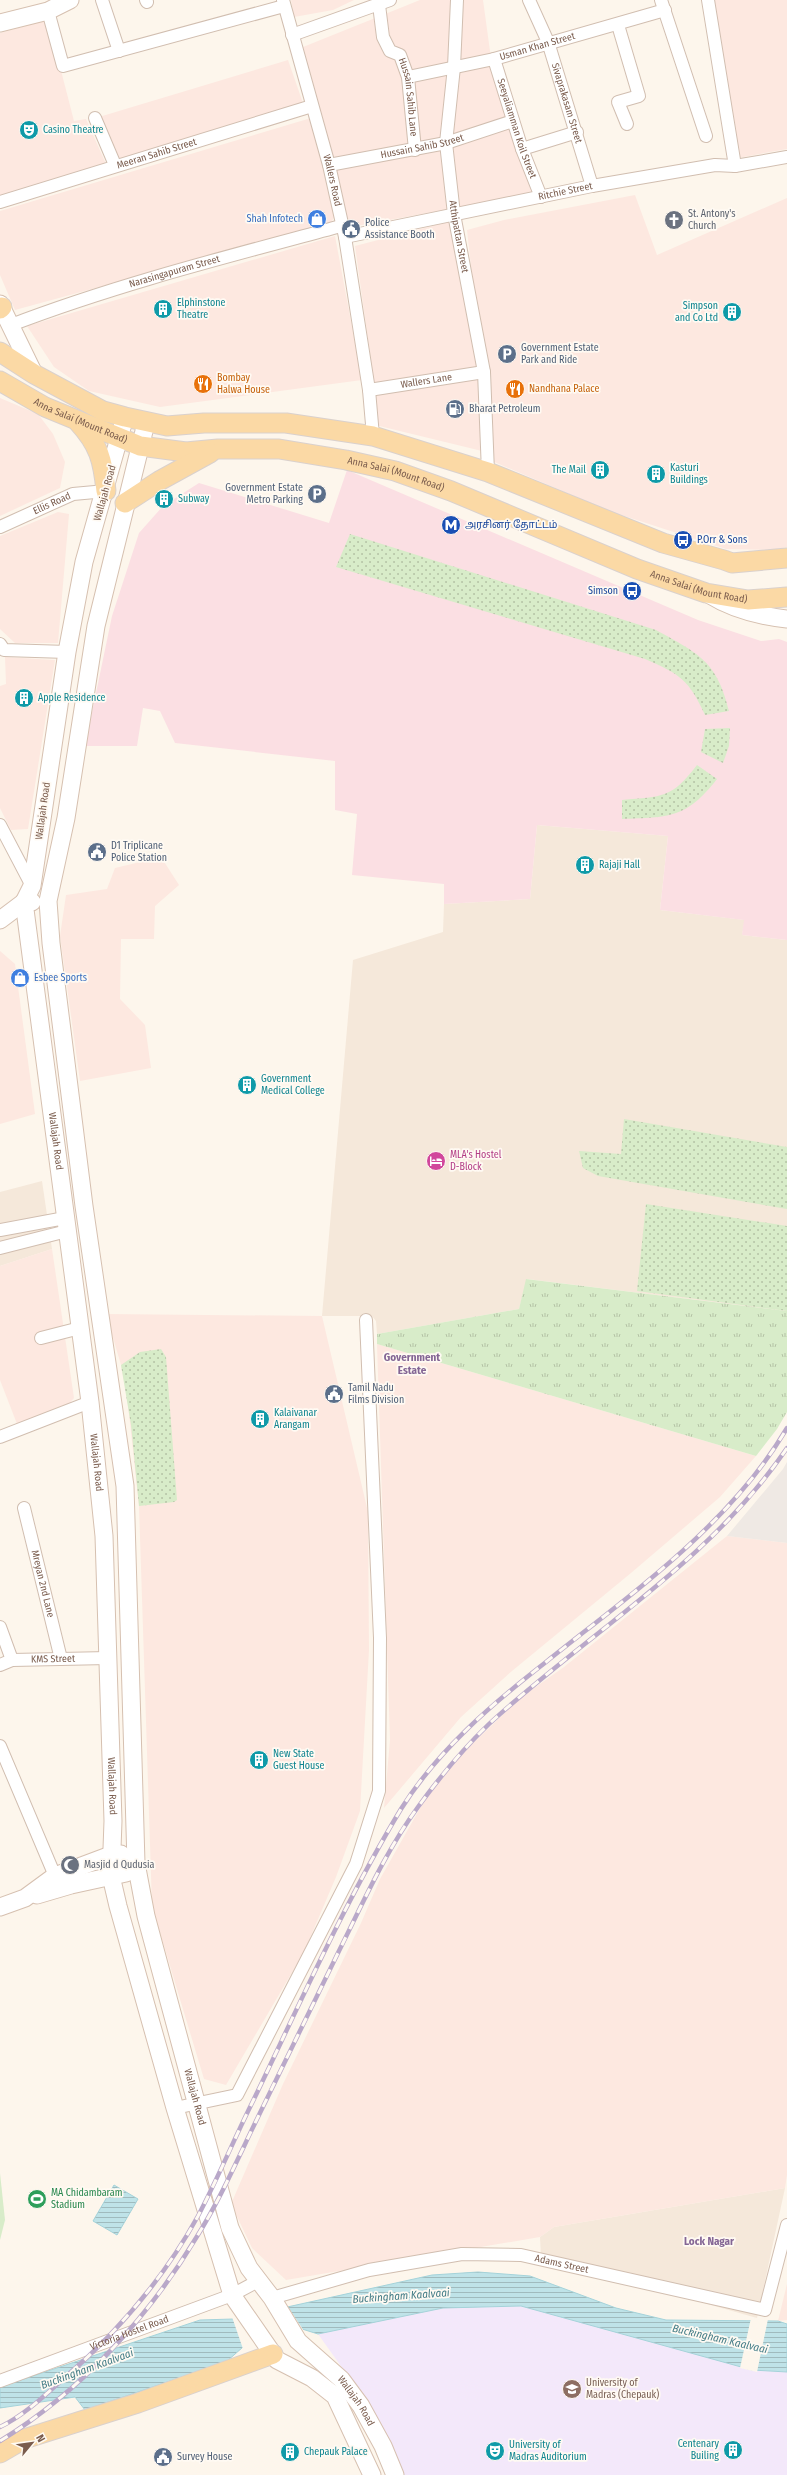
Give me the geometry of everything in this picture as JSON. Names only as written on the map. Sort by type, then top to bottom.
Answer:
[{"type":"main road","points":[[0,23],[48,11],[70,0]]},
{"type":"main road","points":[[1,307],[34,374]]},
{"type":"main road","name":"Anna Salai (Mount Road)","points":[[0,352],[34,374],[103,411],[146,423],[167,426],[204,423],[286,423],[373,436],[488,472],[663,542],[732,563],[787,558]]},
{"type":"main road","name":"Anna Salai (Mount Road)","points":[[0,381],[45,407],[140,446],[186,452],[218,449],[279,449],[346,460],[394,471],[451,490],[637,569],[704,592],[748,600],[787,596]]},
{"type":"main road","name":"Wallajah Road","points":[[125,417],[121,438],[84,562],[67,652],[32,886],[24,902],[90,1402],[104,1536],[113,1821],[111,1876],[118,1906],[175,2108],[232,2295],[270,2351],[289,2367],[312,2378],[335,2396],[372,2475]]},
{"type":"main road","points":[[77,421],[90,435],[103,462],[106,491]]},
{"type":"main road","name":"Wallajah Road","points":[[146,423],[125,503],[96,626],[66,818],[48,901],[84,1206],[125,1486],[136,1862],[146,1916],[195,2104],[230,2228],[258,2281],[272,2298],[298,2341],[342,2379],[361,2406],[383,2446],[395,2475]]},
{"type":"main road","points":[[125,503],[158,481],[218,449]]},
{"type":"main road","points":[[704,592],[726,606],[755,614],[787,619]]},
{"type":"main road","points":[[0,920],[24,902],[48,901]]},
{"type":"main road","points":[[0,1907],[71,1885],[126,1873],[136,1862],[127,1855],[111,1855],[55,1876],[25,1898]]},
{"type":"main road","points":[[0,2453],[24,2439],[138,2403],[270,2351]]},
{"type":"street","points":[[102,0],[120,51]]},
{"type":"street","name":"Atthipattan Street","points":[[457,0],[454,67],[446,143],[454,214],[484,372],[488,472]]},
{"type":"street","name":"Sivaprakasam Street","points":[[529,0],[548,42],[577,132],[592,186]]},
{"type":"street","points":[[708,0],[735,166]]},
{"type":"street","points":[[48,11],[63,66],[120,51],[283,3]]},
{"type":"street","name":"Wallers Road","points":[[283,3],[329,165],[343,232],[368,390],[373,436]]},
{"type":"street","points":[[292,35],[384,3]]},
{"type":"street","name":"Hussain Sahib Lane","points":[[384,3],[383,36],[390,51],[400,56],[408,77],[416,150]]},
{"type":"street","points":[[663,5],[706,136]]},
{"type":"street","name":"Usman Khan Street","points":[[408,77],[494,59],[548,42],[618,25],[663,5]]},
{"type":"street","points":[[618,25],[639,96],[618,102],[627,124]]},
{"type":"street","name":"Seeyaliamman Koil Street","points":[[494,59],[522,149],[541,197]]},
{"type":"street","name":"Meeran Sahib Street","points":[[0,202],[115,165],[312,106]]},
{"type":"street","points":[[94,118],[115,165]]},
{"type":"street","name":"Hussain Sahib Street","points":[[329,165],[416,150],[446,143],[513,121]]},
{"type":"street","points":[[522,149],[577,132]]},
{"type":"street","name":"Ritchie Street","points":[[343,232],[454,214],[592,186],[715,165],[735,166],[787,157]]},
{"type":"street","name":"Narasingapuram Street","points":[[11,325],[78,300],[221,258],[343,232]]},
{"type":"street","name":"Wallers Lane","points":[[368,390],[484,372]]},
{"type":"street","name":"Ellis Road","points":[[0,527],[73,494],[106,491]]},
{"type":"street","points":[[0,644],[4,650],[67,652]]},
{"type":"street","points":[[0,825],[32,886]]},
{"type":"street","points":[[0,1230],[66,1225]]},
{"type":"street","points":[[0,1248],[66,1225]]},
{"type":"street","points":[[175,2108],[237,2095],[356,1864],[379,1791],[380,1638],[366,1320]]},
{"type":"street","points":[[41,1338],[80,1328]]},
{"type":"street","points":[[0,1437],[90,1402]]},
{"type":"street","name":"Mreyan 2nd Lane","points":[[24,1508],[60,1659]]},
{"type":"street","points":[[0,1627],[12,1660]]},
{"type":"street","name":"KMS Street","points":[[0,1665],[12,1660],[108,1658]]},
{"type":"street","points":[[1,1751],[55,1876]]},
{"type":"street","name":"Adams Street","points":[[272,2298],[369,2270],[462,2254],[521,2255],[765,2310],[787,2225]]},
{"type":"street","name":"Victoria Hostel Road","points":[[0,2381],[232,2295],[258,2281]]},
{"type":"shaded area","points":[[291,0],[354,0],[333,10],[294,17]]},
{"type":"shaded area","points":[[420,0],[483,0],[490,51],[536,193],[346,228],[303,47]]},
{"type":"shaded area","points":[[714,0],[787,0],[787,149],[738,158]]},
{"type":"shaded area","points":[[48,20],[74,121],[86,119],[106,164],[0,197],[0,33]]},
{"type":"shaded area","points":[[288,60],[304,106],[117,160],[99,117]]},
{"type":"shaded area","points":[[311,118],[335,216],[330,224],[15,310],[0,275],[0,211]]},
{"type":"shaded area","points":[[635,195],[657,255],[787,198],[787,547],[771,550],[726,549],[609,511],[492,461],[467,230],[504,220]]},
{"type":"shaded area","points":[[455,220],[479,369],[374,383],[355,246]]},
{"type":"shaded area","points":[[335,236],[362,380],[160,407],[89,391],[54,367],[27,326]]},
{"type":"shaded area","points":[[482,379],[482,451],[371,424],[375,392]]},
{"type":"shaded area","points":[[0,398],[38,414],[53,434],[65,462],[60,488],[0,516]]},
{"type":"shaded area","points":[[347,470],[698,620],[761,641],[779,639],[787,642],[787,940],[742,935],[744,920],[660,910],[668,836],[537,825],[530,899],[444,904],[444,884],[352,875],[357,814],[335,810],[335,761],[175,743],[160,711],[143,708],[137,746],[85,746],[112,616],[139,533],[163,506],[199,483],[329,523]]},
{"type":"shaded area","points":[[58,512],[69,514],[58,643],[15,643],[0,629],[0,536]]},
{"type":"shaded area","points":[[5,657],[55,660],[28,829],[11,830],[0,808],[0,686],[6,684]]},
{"type":"shaded area","points":[[537,825],[668,836],[660,910],[745,920],[742,935],[787,940],[787,1311],[527,1279],[519,1309],[377,1334],[376,1321],[372,1316],[322,1316],[353,960],[443,932],[444,904],[530,899]]},
{"type":"shaded area","points":[[161,857],[179,885],[155,906],[154,939],[121,939],[120,999],[145,1025],[151,1068],[80,1081],[60,936],[66,895],[107,889],[115,868]]},
{"type":"shaded area","points":[[0,951],[15,964],[35,1114],[0,1124]]},
{"type":"shaded area","points":[[42,1181],[52,1249],[0,1266],[0,1192]]},
{"type":"shaded area","points":[[52,1249],[74,1398],[66,1407],[19,1429],[0,1380],[0,1266]]},
{"type":"shaded area","points":[[106,1314],[322,1316],[368,1512],[369,1650],[360,1811],[336,1877],[304,1952],[226,2085],[204,2079],[152,1906],[139,1506],[127,1396],[121,1365]]},
{"type":"shaded area","points":[[377,1344],[756,1456],[720,1497],[512,1671],[461,1717],[384,1808],[390,1740]]},
{"type":"shaded area","points":[[787,1462],[787,1543],[727,1536],[783,1469]]},
{"type":"shaded area","points":[[727,1536],[787,1543],[787,2175],[785,2188],[554,2227],[540,2237],[286,2280],[252,2248],[231,2204],[283,2084],[361,1923],[380,1879],[428,1794],[466,1750],[520,1698],[564,1667]]},
{"type":"shaded area","points":[[785,2188],[757,2318],[541,2257],[540,2237],[554,2227]]},
{"type":"shaded area","points":[[787,2284],[787,2320],[778,2321]]},
{"type":"shaded area","name":"University of Madras (Chepauk)","points":[[522,2306],[752,2370],[787,2372],[787,2475],[403,2475],[370,2407],[318,2334],[443,2308]]},
{"type":"green space","points":[[350,534],[656,630],[695,653],[704,661],[719,681],[729,711],[705,715],[694,694],[682,680],[667,669],[645,659],[336,567]]},
{"type":"green space","points":[[730,728],[729,746],[723,763],[701,752],[705,729]]},
{"type":"green space","points":[[697,765],[717,779],[696,802],[686,809],[665,816],[622,819],[622,800],[647,798],[665,794],[680,784]]},
{"type":"green space","points":[[624,1119],[787,1147],[787,1209],[598,1176],[583,1168],[579,1151],[621,1154]]},
{"type":"green space","points":[[646,1204],[787,1226],[787,1311],[637,1291]]},
{"type":"green space","points":[[526,1279],[787,1311],[787,1412],[777,1429],[756,1456],[377,1344],[377,1334],[519,1309]]},
{"type":"green space","points":[[161,1349],[166,1357],[177,1500],[174,1502],[139,1506],[131,1425],[121,1365],[140,1352]]},
{"type":"green space","points":[[0,2173],[5,2220],[0,2240]]},
{"type":"water","points":[[114,2185],[138,2199],[117,2235],[93,2221]]},
{"type":"water","name":"Buckingham Kaalvaai","points":[[478,2272],[530,2276],[616,2308],[666,2320],[778,2321],[787,2324],[787,2372],[752,2370],[521,2306],[443,2308],[318,2334],[302,2329],[243,2347],[226,2362],[85,2410],[75,2397],[0,2408],[0,2387],[200,2320],[233,2319],[432,2275]]},
{"type":"pier","points":[[286,2304],[304,2331],[243,2349],[232,2317]]},
{"type":"pier","points":[[751,2318],[768,2319],[757,2372],[740,2368]]},
{"type":"railway","points":[[0,2427],[17,2417],[48,2393],[101,2344],[138,2304],[185,2239],[205,2202],[342,1916],[401,1809],[416,1787],[449,1748],[486,1711],[677,1556],[737,1496],[764,1463],[787,1428]]},
{"type":"railway","points":[[0,2441],[58,2400],[85,2376],[134,2324],[177,2268],[205,2224],[221,2194],[384,1860],[406,1824],[434,1785],[489,1724],[527,1690],[646,1595],[685,1562],[722,1527],[756,1489],[787,1448]]},
{"type":"place","name":"Casino Theatre","points":[[29,130]]},
{"type":"place","name":"Shah Infotech","points":[[317,219]]},
{"type":"place","name":"St. Antony's Church","points":[[674,220]]},
{"type":"place","name":"Police Assistance Booth","points":[[351,229]]},
{"type":"place","name":"Elphinstone Theatre","points":[[163,309]]},
{"type":"place","name":"Simpson and Co Ltd","points":[[732,312]]},
{"type":"place","name":"Government Estate Park and Ride","points":[[507,354]]},
{"type":"place","name":"Bombay Halwa House","points":[[203,384]]},
{"type":"place","name":"Nandhana Palace","points":[[515,389]]},
{"type":"place","name":"Bharat Petroleum","points":[[455,409]]},
{"type":"place","name":"The Mail","points":[[600,470]]},
{"type":"place","name":"Kasturi Buildings","points":[[656,474]]},
{"type":"place","name":"Government Estate Metro Parking","points":[[317,494]]},
{"type":"place","name":"Subway","points":[[164,499]]},
{"type":"place","name":"அரசினர் தோட்டம்","points":[[451,525]]},
{"type":"place","name":"P.Orr & Sons","points":[[683,540]]},
{"type":"place","name":"Simson","points":[[632,591]]},
{"type":"place","name":"Apple Residence","points":[[24,698]]},
{"type":"place","name":"D1 Triplicane Police Station","points":[[97,852]]},
{"type":"place","name":"Rajaji Hall","points":[[585,865]]},
{"type":"place","name":"Esbee Sports","points":[[20,978]]},
{"type":"place","name":"Government Medical College","points":[[247,1085]]},
{"type":"place","name":"MLA's Hostel D-Block","points":[[436,1161]]},
{"type":"place","name":"Tamil Nadu Films Division","points":[[334,1394]]},
{"type":"place","name":"Kalaivanar Arangam","points":[[260,1419]]},
{"type":"place","name":"New State Guest House","points":[[259,1760]]},
{"type":"place","name":"Masjid d Qudusia","points":[[70,1865]]},
{"type":"place","name":"MA Chidambaram Stadium","points":[[37,2199]]},
{"type":"place","name":"University of Madras (Chepauk)","points":[[572,2389]]},
{"type":"place","name":"Centenary Builing","points":[[733,2450]]},
{"type":"place","name":"University of Madras Auditorium","points":[[495,2451]]},
{"type":"place","name":"Chepauk Palace","points":[[290,2452]]},
{"type":"place","name":"Survey House","points":[[163,2457]]},
{"type":"district","name":"Government Estate","points":[[412,1363]]},
{"type":"district","name":"Lock Nagar","points":[[709,2241]]}]
